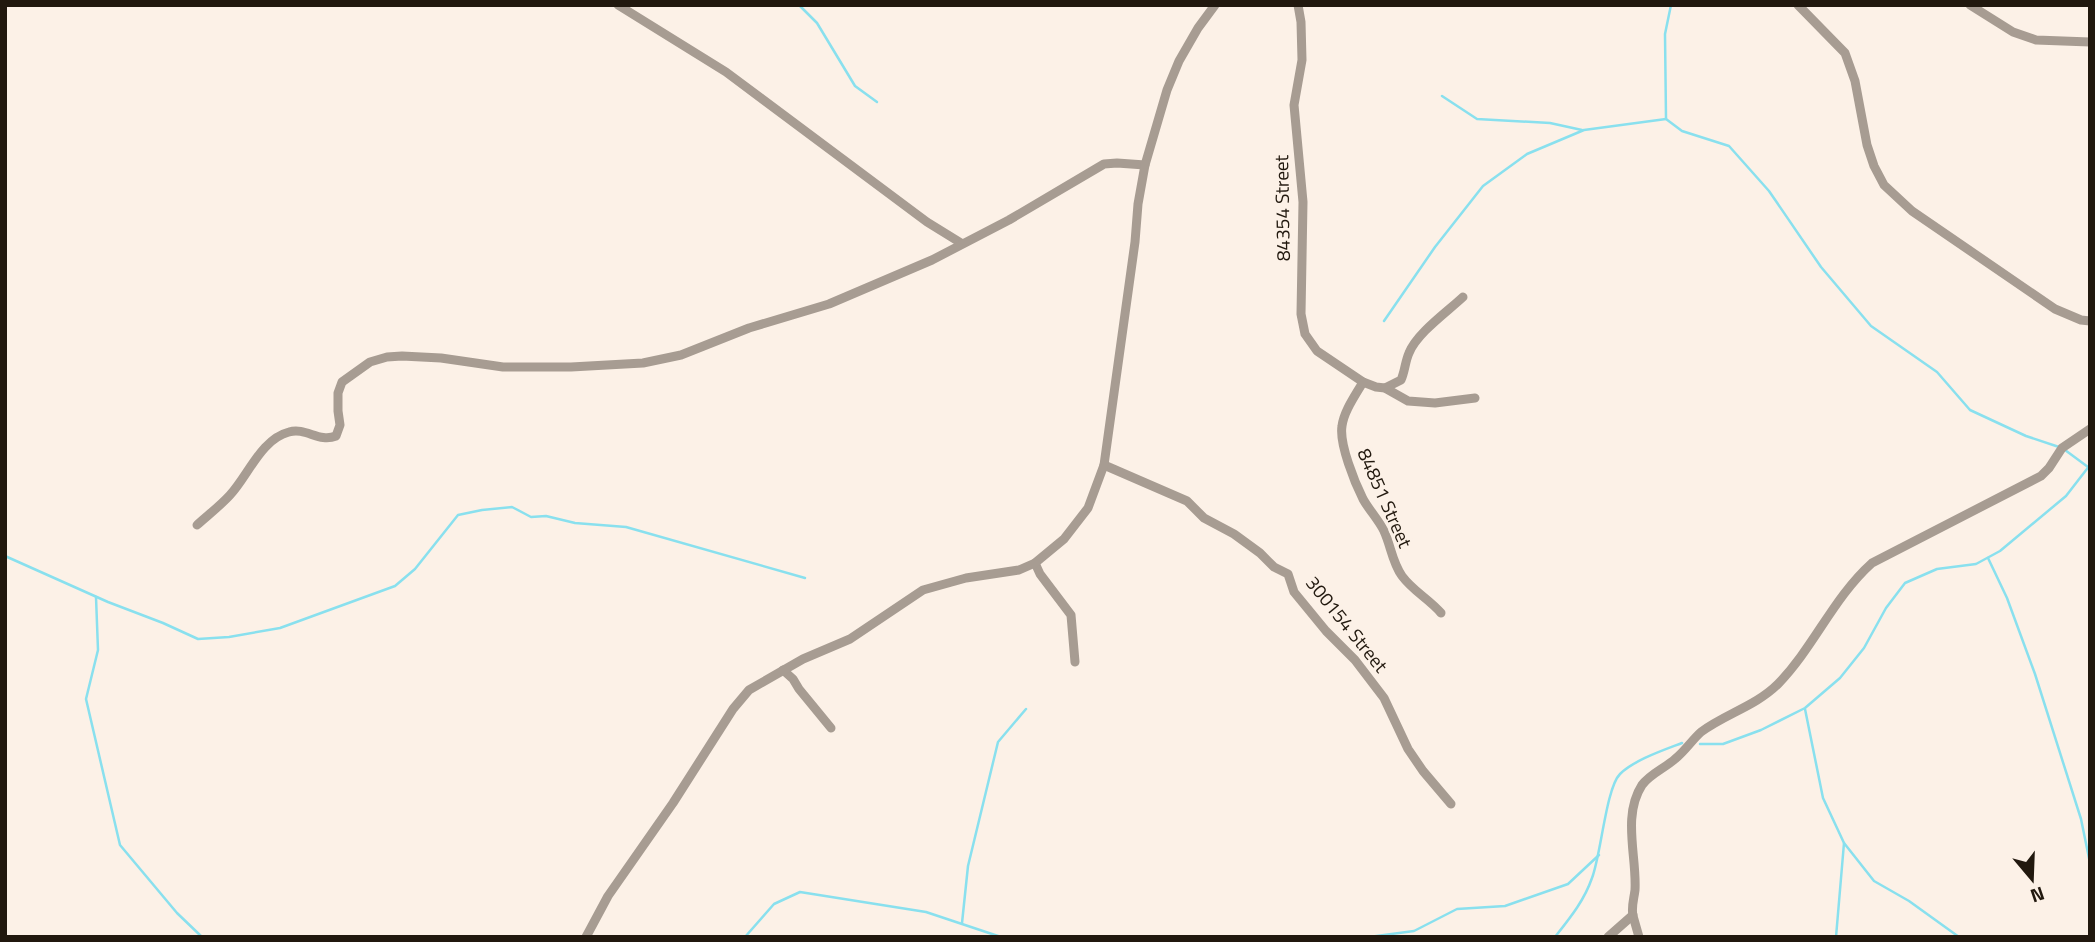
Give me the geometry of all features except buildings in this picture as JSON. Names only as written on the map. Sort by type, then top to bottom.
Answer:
[{"type":"street","points":[[618,5],[726,72],[928,222],[961,243]]},
{"type":"street","points":[[586,937],[608,896],[748,690],[783,670],[850,639],[923,590],[966,578],[1019,570],[1035,563],[1064,538],[1088,508],[1104,465],[1145,166],[1167,90],[1179,61],[1215,5]]},
{"type":"street","name":"84354 Street","points":[[1298,5],[1302,60],[1294,105],[1303,202],[1303,326],[1309,342],[1363,382],[1385,388],[1408,401],[1440,402],[1475,398]]},
{"type":"street","points":[[1798,5],[1845,53],[1855,81],[1867,145],[1884,185],[1912,211],[2055,309],[2090,321]]},
{"type":"street","points":[[1970,5],[2013,32],[2036,40],[2090,42]]},
{"type":"street","points":[[197,525],[229,496],[276,438],[290,431],[304,431],[328,439],[336,436],[340,425],[338,393],[342,382],[370,362],[402,356],[441,358],[503,367],[571,368],[643,363],[681,355],[749,328],[829,304],[932,260],[1009,220],[1104,164],[1145,166]]},
{"type":"street","points":[[1385,388],[1401,380],[1412,347],[1463,297]]},
{"type":"street","name":"84851 Street","points":[[1363,382],[1342,426],[1342,438],[1349,462],[1364,501],[1384,532],[1400,573],[1412,589],[1441,613]]},
{"type":"street","points":[[1639,937],[1633,915],[1635,890],[1632,832],[1633,815],[1643,783],[1676,758],[1700,733],[1776,686],[1840,597],[1872,563],[2041,476],[2062,448],[2090,429]]},
{"type":"street","name":"300154 Street","points":[[1104,465],[1187,501],[1204,518],[1234,534],[1260,553],[1274,568],[1288,574],[1294,592],[1326,631],[1355,660],[1384,698],[1408,749],[1451,804]]},
{"type":"street","points":[[1035,563],[1040,574],[1071,615],[1075,662]]},
{"type":"street","points":[[783,670],[831,728]]},
{"type":"street","points":[[1608,937],[1633,915]]},
{"type":"waterway","points":[[799,5],[817,23],[855,86],[877,102]]},
{"type":"waterway","points":[[1671,5],[1665,34],[1666,119],[1682,131],[1729,146],[1769,191],[1821,267],[1871,326],[1937,372],[1970,410],[2026,436],[2059,447]]},
{"type":"waterway","points":[[1442,96],[1477,119],[1550,123],[1582,130]]},
{"type":"waterway","points":[[1384,321],[1435,247],[1483,186],[1527,154],[1584,130],[1666,119]]},
{"type":"waterway","points":[[2065,450],[2088,467]]},
{"type":"waterway","points":[[1700,744],[1723,744],[1761,730],[1805,708],[1840,678],[1864,648],[1886,608],[1905,583],[1937,569],[1976,564],[2000,551],[2066,496],[2090,465]]},
{"type":"waterway","points":[[5,556],[198,639],[229,637],[280,628],[395,586],[415,569],[458,515],[482,510],[512,507],[531,517],[546,516],[575,523],[626,527],[805,578]]},
{"type":"waterway","points":[[1988,558],[2007,598],[2035,674],[2081,819],[2090,863]]},
{"type":"waterway","points":[[96,597],[98,650],[86,699],[120,845],[177,913],[202,937]]},
{"type":"waterway","points":[[962,923],[968,866],[998,742],[1026,709]]},
{"type":"waterway","points":[[1805,709],[1823,798],[1844,843],[1874,881],[1909,901],[1959,937]]},
{"type":"waterway","points":[[1555,937],[1589,886],[1607,807],[1620,774],[1641,760],[1682,743]]},
{"type":"waterway","points":[[1836,937],[1844,843]]},
{"type":"waterway","points":[[1369,937],[1414,931],[1457,909],[1505,906],[1568,884],[1599,855]]},
{"type":"waterway","points":[[745,937],[774,904],[800,892],[926,912],[1001,937]]}]
